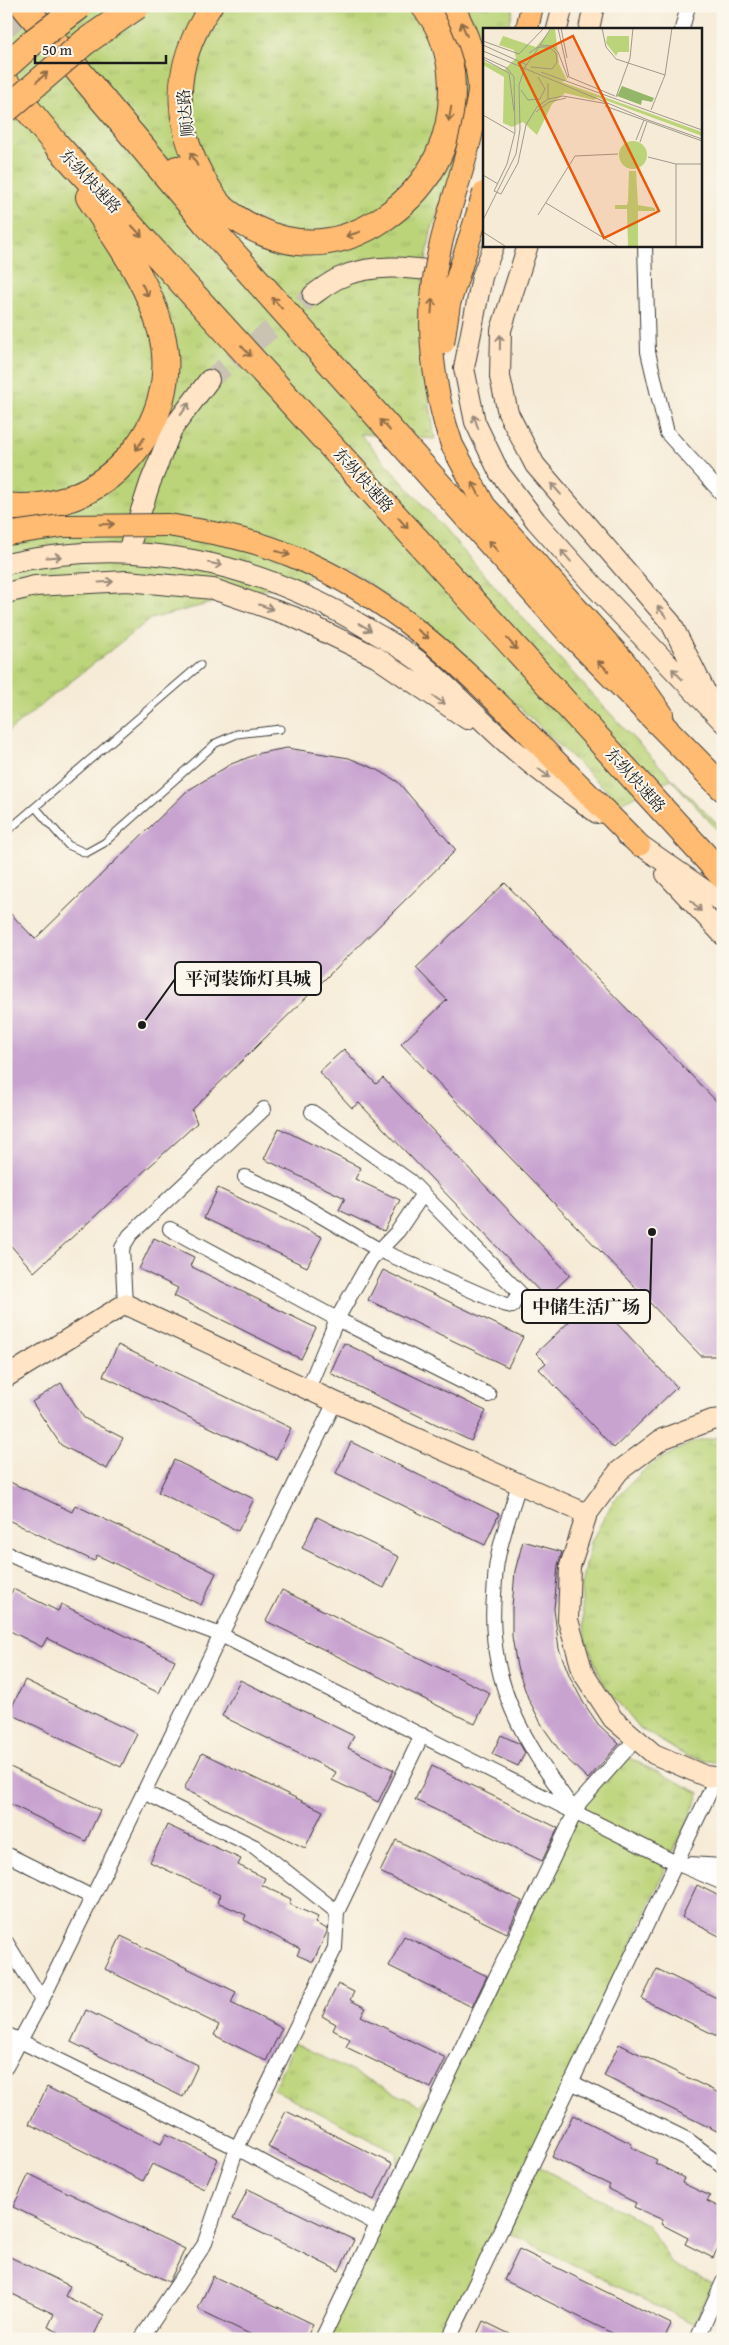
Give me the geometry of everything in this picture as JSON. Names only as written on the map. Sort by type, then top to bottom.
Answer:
[{"type":"highway","points":[[24,6],[110,111],[206,223],[568,631],[723,788]]},
{"type":"highway","points":[[6,66],[34,41],[80,6]]},
{"type":"highway","points":[[6,110],[85,42],[137,6]]},
{"type":"highway","points":[[110,111],[229,215],[253,229],[298,242],[332,241],[366,230],[396,210],[417,191],[434,166],[444,142],[453,94],[450,66],[445,41],[424,6]]},
{"type":"highway","name":"东纵快速路","points":[[6,83],[56,144],[723,876]]},
{"type":"highway","points":[[6,506],[42,506],[65,501],[93,488],[110,477],[141,444],[152,424],[165,379],[166,357],[162,331],[141,281],[56,144]]},
{"type":"main road","name":"顺达路","points":[[211,6],[195,32],[185,57],[182,80],[183,125],[190,150],[202,173],[229,215]]},
{"type":"main road","points":[[453,6],[465,29],[479,88],[467,157],[443,234],[434,285],[431,328],[432,362],[445,423],[452,445],[484,505],[625,662],[693,757]]},
{"type":"main road","points":[[527,28],[532,6]]},
{"type":"main road","points":[[445,423],[441,368],[443,338],[449,304],[483,196]]},
{"type":"main road","points":[[6,534],[62,526],[168,525],[224,536],[292,556],[343,580],[405,620],[446,652],[639,845]]},
{"type":"street","points":[[557,28],[563,6]]},
{"type":"street","points":[[589,28],[594,6]]},
{"type":"street","points":[[682,28],[688,6]]},
{"type":"street","points":[[494,246],[482,277],[464,368],[475,422],[499,472],[536,521],[592,584],[720,720]]},
{"type":"street","points":[[528,246],[501,330],[500,377],[508,413],[535,465],[671,623],[720,720]]},
{"type":"street","points":[[645,246],[648,352],[667,433],[723,495]]},
{"type":"street","points":[[313,295],[337,278],[363,269],[410,267],[482,277]]},
{"type":"street","points":[[128,551],[150,483],[172,428],[209,380]]},
{"type":"street","points":[[6,564],[34,558],[128,551],[173,555],[225,566],[266,579],[300,592],[346,615],[415,659],[519,754]]},
{"type":"street","points":[[6,593],[35,586],[126,582],[213,589],[294,617],[376,658],[519,754],[639,845],[723,903]]},
{"type":"street","points":[[639,845],[723,935]]},
{"type":"street","points":[[125,1304],[121,1255],[122,1248],[130,1235],[264,1109]]},
{"type":"street","points":[[245,1177],[288,1197],[379,1250],[503,1304],[512,1306],[519,1292],[410,1181],[312,1112]]},
{"type":"street","points":[[308,1389],[337,1319],[371,1259],[398,1231],[423,1194]]},
{"type":"street","points":[[170,1229],[337,1319],[489,1395]]},
{"type":"street","points":[[6,1377],[125,1304]]},
{"type":"street","points":[[125,1304],[335,1402],[588,1514]]},
{"type":"street","points":[[6,2067],[42,2000],[335,1402]]},
{"type":"street","points":[[449,2339],[676,1863],[720,1778],[705,1776],[654,1754],[613,1719],[583,1673],[568,1620],[570,1566],[588,1514],[619,1471],[662,1439],[712,1420],[723,1419]]},
{"type":"street","points":[[518,1484],[497,1558],[492,1618],[497,1669],[516,1722],[543,1768],[576,1812]]},
{"type":"street","points":[[6,1553],[28,1563],[221,1634],[676,1863],[723,1883]]},
{"type":"street","points":[[141,2339],[204,2245],[237,2148],[335,1948],[337,1912],[422,1735]]},
{"type":"street","points":[[322,2339],[580,1802],[636,1739]]},
{"type":"street","points":[[144,1792],[255,1848],[337,1912]]},
{"type":"street","points":[[6,1854],[92,1897]]},
{"type":"street","points":[[676,1863],[723,1866]]},
{"type":"street","points":[[6,1942],[42,2000]]},
{"type":"street","points":[[6,2034],[237,2148],[377,2224]]},
{"type":"street","points":[[571,2082],[688,2140],[723,2166]]},
{"type":"street","points":[[700,2339],[699,2335],[723,2282]]},
{"type":"lane","points":[[6,832],[200,665]]},
{"type":"lane","points":[[36,808],[68,845],[86,853],[104,843],[216,743],[237,734],[280,729]]},
{"type":"green space","points":[[6,6],[514,6],[508,28],[483,28],[483,100],[431,231],[424,275],[422,350],[435,439],[360,434],[583,685],[723,830],[723,836],[671,779],[620,803],[446,638],[346,568],[150,619],[6,733]]},
{"type":"green space","points":[[723,1436],[723,1764],[686,1756],[638,1727],[603,1683],[585,1638],[581,1590],[591,1542],[614,1500],[648,1466],[691,1443]]},
{"type":"green space","points":[[619,1753],[700,1793],[568,2084],[534,2164],[648,2225],[672,2264],[712,2284],[694,2324],[503,2230],[451,2339],[320,2339],[398,2179],[396,2152],[273,2089],[295,2043],[419,2105],[453,2075],[591,1789]]},
{"type":"building","points":[[287,748],[349,758],[378,770],[398,782],[456,850],[192,1110],[197,1123],[34,1272],[6,1240],[6,909],[35,939],[187,791],[231,764],[260,753]]},
{"type":"building","points":[[505,883],[723,1108],[723,1356],[701,1356],[401,1044],[447,1000],[416,968]]},
{"type":"building","points":[[344,1049],[376,1084],[383,1078],[570,1275],[546,1298],[359,1103],[352,1108],[319,1072]]},
{"type":"building","points":[[279,1128],[361,1168],[355,1179],[400,1200],[384,1231],[339,1210],[345,1198],[264,1159]]},
{"type":"building","points":[[218,1188],[322,1237],[307,1267],[204,1218]]},
{"type":"building","points":[[154,1238],[194,1257],[190,1266],[316,1328],[301,1359],[174,1296],[178,1288],[139,1269]]},
{"type":"building","points":[[383,1270],[523,1337],[508,1367],[368,1300]]},
{"type":"building","points":[[591,1296],[677,1387],[614,1448],[539,1369],[546,1363],[536,1353],[572,1319],[569,1317]]},
{"type":"building","points":[[344,1343],[486,1411],[471,1441],[330,1373]]},
{"type":"building","points":[[118,1345],[291,1428],[276,1459],[103,1376]]},
{"type":"building","points":[[61,1383],[84,1418],[123,1438],[107,1469],[61,1445],[32,1402]]},
{"type":"building","points":[[351,1442],[499,1514],[485,1545],[336,1473]]},
{"type":"building","points":[[174,1460],[254,1499],[238,1531],[158,1492]]},
{"type":"building","points":[[6,1480],[72,1512],[75,1505],[216,1573],[201,1605],[97,1555],[94,1561],[6,1519]]},
{"type":"building","points":[[317,1517],[399,1557],[384,1588],[302,1548]]},
{"type":"building","points":[[523,1541],[562,1552],[558,1565],[554,1609],[559,1649],[570,1677],[583,1702],[598,1724],[619,1744],[588,1779],[562,1754],[543,1727],[528,1698],[517,1667],[512,1636],[512,1608],[515,1571]]},
{"type":"building","points":[[13,1589],[58,1611],[61,1604],[175,1660],[159,1693],[47,1638],[42,1647],[6,1629],[6,1604]]},
{"type":"building","points":[[282,1590],[490,1693],[475,1724],[266,1621]]},
{"type":"building","points":[[25,1680],[137,1734],[121,1767],[9,1713]]},
{"type":"building","points":[[240,1680],[354,1736],[348,1748],[394,1770],[378,1802],[332,1780],[336,1772],[222,1716]]},
{"type":"building","points":[[501,1735],[520,1744],[525,1753],[518,1766],[492,1754]]},
{"type":"building","points":[[202,1753],[323,1811],[305,1848],[184,1789]]},
{"type":"building","points":[[6,1765],[100,1810],[86,1841],[6,1802]]},
{"type":"building","points":[[432,1766],[558,1828],[542,1861],[415,1800]]},
{"type":"building","points":[[167,1825],[241,1859],[238,1865],[265,1878],[262,1885],[291,1899],[289,1904],[318,1917],[315,1923],[327,1929],[327,1932],[313,1962],[297,1955],[300,1949],[244,1920],[246,1915],[217,1902],[220,1895],[150,1862]]},
{"type":"building","points":[[396,1840],[522,1901],[507,1933],[380,1872]]},
{"type":"building","points":[[697,1885],[723,1898],[723,1938],[682,1917]]},
{"type":"building","points":[[121,1936],[236,1992],[231,2003],[282,2028],[266,2061],[214,2035],[219,2025],[105,1969]]},
{"type":"building","points":[[404,1936],[487,1976],[472,2007],[389,1966]]},
{"type":"building","points":[[657,1969],[723,2001],[723,2039],[642,1999]]},
{"type":"building","points":[[338,1984],[354,1992],[350,2000],[366,2008],[361,2016],[446,2058],[431,2088],[346,2047],[350,2039],[333,2030],[336,2024],[322,2016]]},
{"type":"building","points":[[86,2010],[198,2065],[183,2097],[71,2042]]},
{"type":"building","points":[[619,2044],[723,2095],[723,2134],[604,2076]]},
{"type":"building","points":[[47,2087],[161,2144],[166,2134],[218,2159],[204,2189],[152,2164],[143,2181],[29,2124]]},
{"type":"building","points":[[286,2111],[392,2164],[374,2200],[268,2147]]},
{"type":"building","points":[[573,2115],[632,2144],[631,2147],[657,2160],[655,2163],[684,2178],[682,2183],[710,2196],[707,2201],[723,2209],[723,2237],[713,2258],[685,2244],[688,2238],[661,2224],[663,2220],[634,2207],[636,2203],[608,2189],[610,2185],[552,2157]]},
{"type":"building","points":[[29,2174],[185,2249],[169,2282],[13,2207]]},
{"type":"building","points":[[248,2189],[354,2240],[339,2271],[233,2219]]},
{"type":"building","points":[[519,2249],[671,2324],[664,2339],[624,2339],[504,2280]]},
{"type":"building","points":[[6,2255],[70,2286],[65,2296],[104,2315],[92,2339],[73,2339],[48,2327],[54,2314],[6,2291]]},
{"type":"building","points":[[213,2276],[313,2324],[306,2339],[260,2339],[198,2309]]},
{"type":"building","points":[[483,2321],[520,2339],[475,2339]]},
{"type":"tunnel","points":[[6,28],[31,6]]},
{"type":"tunnel","points":[[209,380],[313,295]]},
{"type":"place","name":"平河装饰灯具城","points":[[142,1025]]},
{"type":"place","name":"中储生活广场","points":[[652,1232]]}]
